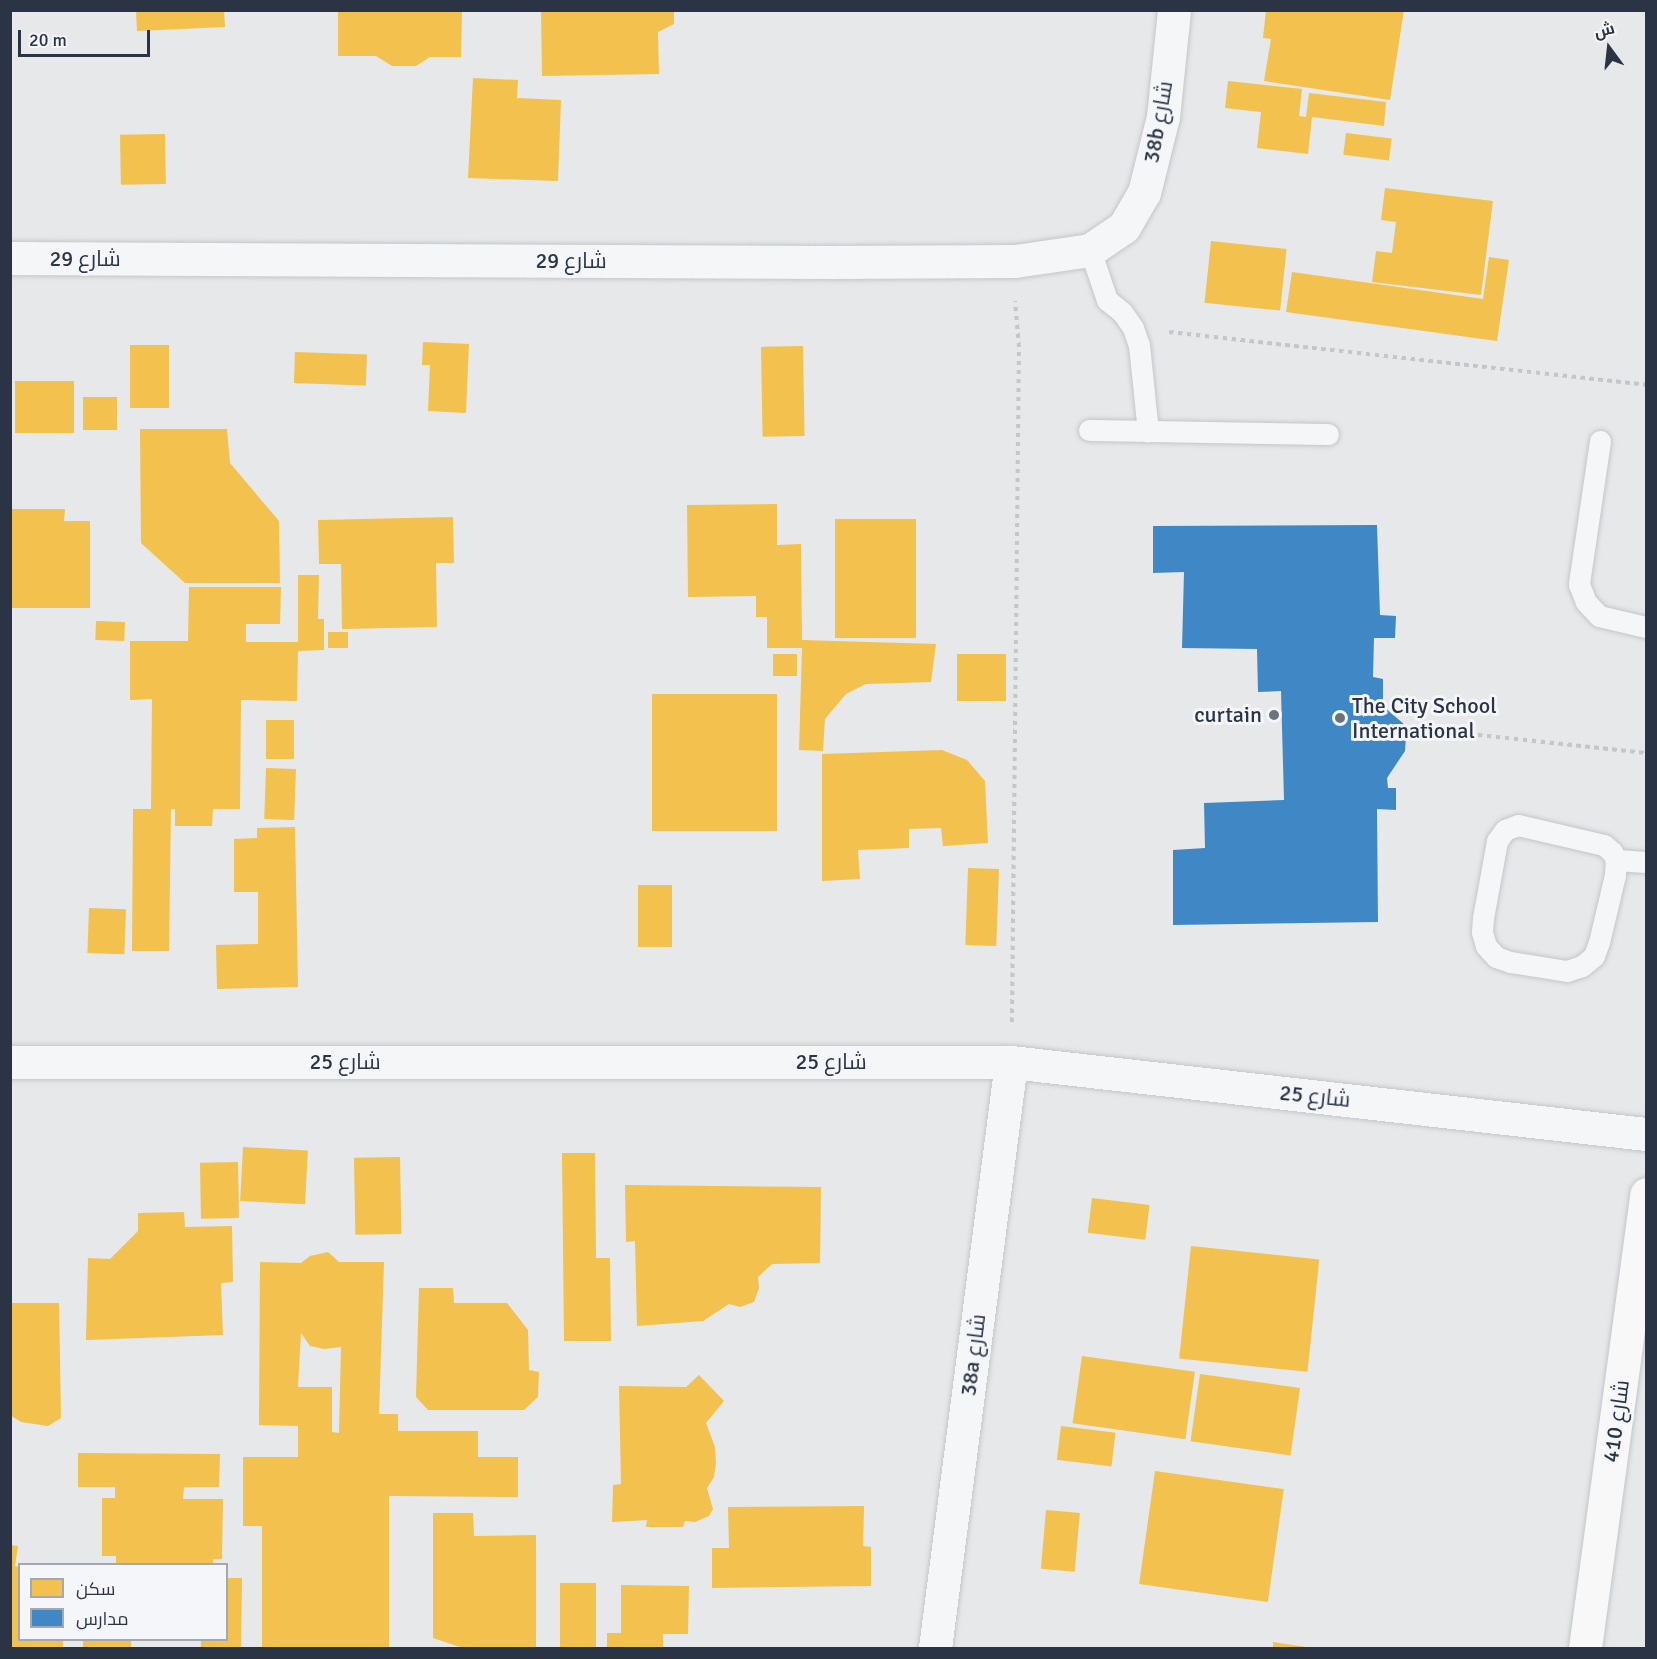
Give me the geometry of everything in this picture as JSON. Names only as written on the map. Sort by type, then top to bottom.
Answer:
[{"type":"street","name":"38b شارع","points":[[1124,227],[1144,193],[1163,117],[1174,10]]},
{"type":"street","name":"شارع 29","points":[[10,258],[1015,261],[1090,250],[1124,227]]},
{"type":"street","name":"شارع 25","points":[[10,1062],[1011,1062],[1647,1134]]},
{"type":"street","name":"38a شارع","points":[[935,1648],[1011,1062]]},
{"type":"street","name":"شارع 410","points":[[1585,1648],[1647,1194]]},
{"type":"lane","points":[[1090,250],[1107,300],[1132,328],[1142,364],[1148,432]]},
{"type":"lane","points":[[1089,430],[1328,434]]},
{"type":"lane","points":[[1600,441],[1579,584],[1586,602],[1599,616],[1647,627]]},
{"type":"lane","points":[[1616,860],[1615,875],[1599,942],[1594,956],[1582,966],[1567,971],[1510,962],[1496,957],[1486,946],[1482,932],[1486,897],[1497,841],[1505,830],[1518,825],[1532,827],[1604,845],[1616,860],[1647,862]]},
{"type":"path","points":[[1011,1062],[1019,347],[1015,304],[1015,261]]},
{"type":"path","points":[[1132,328],[1647,385]]},
{"type":"path","points":[[1469,734],[1647,753]]},
{"type":"building: سكن","points":[[136,10],[224,10],[225,27],[137,31]]},
{"type":"building: سكن","points":[[338,10],[462,10],[461,57],[430,57],[416,66],[392,66],[376,56],[338,56]]},
{"type":"building: سكن","points":[[541,10],[674,10],[674,24],[658,32],[659,74],[542,76]]},
{"type":"building: سكن","points":[[1266,10],[1404,10],[1390,100],[1264,81],[1271,39],[1263,38]]},
{"type":"building: سكن","points":[[473,78],[518,80],[517,98],[561,100],[558,181],[468,178]]},
{"type":"building: سكن","points":[[1228,81],[1302,89],[1299,116],[1306,117],[1309,93],[1386,102],[1384,126],[1312,117],[1308,154],[1257,148],[1261,112],[1225,108]]},
{"type":"building: سكن","points":[[1346,133],[1392,139],[1389,160],[1343,155]]},
{"type":"building: سكن","points":[[165,134],[166,184],[121,185],[120,135]]},
{"type":"building: سكن","points":[[1385,188],[1493,201],[1481,295],[1372,282],[1376,251],[1392,253],[1396,222],[1381,220]]},
{"type":"building: سكن","points":[[1211,241],[1287,249],[1280,311],[1205,303]]},
{"type":"building: سكن","points":[[1489,257],[1509,260],[1497,341],[1286,312],[1292,272],[1483,299]]},
{"type":"building: سكن","points":[[423,342],[469,344],[466,413],[428,411],[430,365],[422,365]]},
{"type":"building: سكن","points":[[130,345],[169,345],[169,408],[130,408]]},
{"type":"building: سكن","points":[[803,346],[805,436],[763,437],[761,347]]},
{"type":"building: سكن","points":[[295,352],[367,355],[366,385],[294,383]]},
{"type":"building: سكن","points":[[15,381],[74,381],[74,433],[15,433]]},
{"type":"building: سكن","points":[[83,397],[117,397],[117,430],[83,430]]},
{"type":"building: سكن","points":[[140,429],[227,429],[230,463],[279,521],[280,583],[185,583],[141,543]]},
{"type":"building: سكن","points":[[777,504],[777,545],[801,544],[802,640],[936,644],[931,682],[866,684],[846,694],[825,719],[823,751],[799,750],[802,648],[767,648],[767,617],[756,617],[756,596],[688,597],[687,505]]},
{"type":"building: سكن","points":[[10,509],[65,509],[64,521],[90,521],[90,608],[10,608]]},
{"type":"building: سكن","points":[[453,517],[454,563],[436,563],[437,627],[342,629],[341,564],[319,564],[318,520]]},
{"type":"building: سكن","points":[[835,519],[916,519],[916,638],[835,638]]},
{"type":"building: سكن","points":[[298,575],[319,575],[318,619],[324,619],[324,650],[298,651],[297,701],[241,700],[240,809],[213,809],[212,826],[175,826],[175,809],[171,809],[169,951],[132,951],[133,809],[151,809],[152,699],[130,700],[130,641],[188,641],[189,587],[281,587],[280,624],[246,624],[246,642],[298,642]]},
{"type":"building: سكن","points":[[96,621],[125,622],[124,641],[95,640]]},
{"type":"building: سكن","points":[[328,632],[348,632],[348,648],[328,648]]},
{"type":"building: سكن","points":[[773,654],[797,654],[797,676],[773,676]]},
{"type":"building: سكن","points":[[957,654],[1006,654],[1006,701],[957,701]]},
{"type":"building: سكن","points":[[652,694],[777,694],[777,831],[652,831]]},
{"type":"building: سكن","points":[[266,720],[294,720],[294,759],[266,759]]},
{"type":"building: سكن","points":[[942,750],[967,760],[985,781],[988,843],[943,846],[941,828],[909,829],[909,848],[858,850],[860,879],[822,881],[822,754]]},
{"type":"building: سكن","points":[[266,768],[296,769],[294,820],[264,819]]},
{"type":"building: سكن","points":[[295,827],[298,987],[217,989],[216,945],[258,944],[258,892],[234,892],[234,839],[257,838],[257,828]]},
{"type":"building: سكن","points":[[968,868],[999,869],[996,946],[965,945]]},
{"type":"building: سكن","points":[[638,885],[672,885],[672,947],[638,947]]},
{"type":"building: سكن","points":[[89,908],[126,909],[124,954],[87,953]]},
{"type":"building: سكن","points":[[243,1147],[308,1150],[305,1204],[240,1201]]},
{"type":"building: سكن","points":[[562,1153],[595,1153],[596,1258],[610,1258],[611,1341],[564,1341]]},
{"type":"building: سكن","points":[[400,1157],[401,1234],[355,1235],[354,1158]]},
{"type":"building: سكن","points":[[238,1162],[239,1218],[201,1219],[200,1163]]},
{"type":"building: سكن","points":[[625,1185],[821,1187],[820,1263],[772,1264],[758,1277],[759,1288],[754,1302],[740,1307],[729,1304],[703,1321],[637,1326],[635,1241],[626,1242]]},
{"type":"building: سكن","points":[[1092,1198],[1150,1205],[1145,1240],[1088,1233]]},
{"type":"building: سكن","points":[[184,1212],[185,1227],[232,1226],[233,1282],[221,1283],[223,1335],[86,1340],[88,1258],[110,1259],[138,1231],[138,1213]]},
{"type":"building: سكن","points":[[1191,1246],[1319,1259],[1307,1372],[1179,1358]]},
{"type":"building: سكن","points":[[328,1252],[339,1262],[384,1262],[379,1414],[398,1414],[398,1431],[478,1431],[478,1457],[518,1457],[518,1497],[389,1496],[389,1647],[262,1647],[262,1526],[243,1526],[243,1457],[298,1457],[298,1426],[259,1425],[260,1262],[301,1263],[310,1256]],"holes":[[[301,1333],[310,1346],[324,1349],[341,1347],[339,1433],[332,1432],[332,1387],[298,1387]]]},
{"type":"building: سكن","points":[[419,1288],[453,1288],[454,1303],[507,1303],[528,1330],[529,1370],[539,1372],[538,1397],[524,1410],[428,1410],[416,1397]]},
{"type":"building: سكن","points":[[10,1303],[59,1303],[61,1418],[48,1426],[21,1422],[10,1415]]},
{"type":"building: سكن","points":[[1082,1356],[1195,1372],[1185,1439],[1073,1423]]},
{"type":"building: سكن","points":[[1200,1374],[1300,1388],[1291,1455],[1191,1441]]},
{"type":"building: سكن","points":[[699,1375],[724,1401],[706,1423],[715,1447],[716,1463],[714,1477],[707,1488],[713,1509],[709,1516],[695,1522],[685,1521],[683,1527],[646,1527],[647,1520],[612,1522],[613,1485],[621,1484],[619,1386],[686,1387]]},
{"type":"building: سكن","points":[[1061,1426],[1116,1433],[1111,1466],[1057,1460]]},
{"type":"building: سكن","points":[[78,1453],[220,1454],[219,1487],[184,1487],[183,1499],[223,1499],[222,1559],[213,1559],[213,1563],[116,1563],[116,1556],[102,1556],[102,1498],[115,1498],[115,1487],[78,1487]]},
{"type":"building: سكن","points":[[1155,1471],[1284,1489],[1268,1602],[1139,1584]]},
{"type":"building: سكن","points":[[864,1506],[863,1546],[871,1547],[871,1586],[712,1588],[712,1548],[729,1548],[728,1507]]},
{"type":"building: سكن","points":[[1046,1510],[1080,1513],[1075,1572],[1041,1569]]},
{"type":"building: سكن","points":[[433,1513],[473,1513],[474,1536],[536,1535],[536,1648],[463,1648],[433,1638]]},
{"type":"building: سكن","points":[[10,1545],[18,1546],[15,1566],[18,1567],[18,1641],[63,1641],[63,1648],[10,1648]]},
{"type":"building: سكن","points":[[228,1578],[242,1578],[241,1648],[201,1648],[201,1641],[228,1641]]},
{"type":"building: سكن","points":[[560,1583],[596,1583],[596,1648],[560,1648]]},
{"type":"building: سكن","points":[[621,1585],[689,1586],[688,1634],[663,1634],[663,1648],[607,1648],[607,1633],[621,1633]]},
{"type":"building: سكن","points":[[83,1641],[131,1641],[131,1648],[83,1648]]},
{"type":"building: سكن","points":[[1273,1642],[1306,1647],[1306,1648],[1273,1648]]},
{"type":"building: مدارس","name":"The City School International","points":[[1377,525],[1380,615],[1396,616],[1395,638],[1374,638],[1373,677],[1383,679],[1383,706],[1405,725],[1406,737],[1405,751],[1387,778],[1388,788],[1396,788],[1396,810],[1377,809],[1378,922],[1173,925],[1173,850],[1205,848],[1204,803],[1284,800],[1281,691],[1258,692],[1257,649],[1182,648],[1184,572],[1153,573],[1153,526]]},
{"type":"place","name":"curtain","points":[[1274,715]]},
{"type":"place","name":"The City School International","points":[[1340,718]]}]
